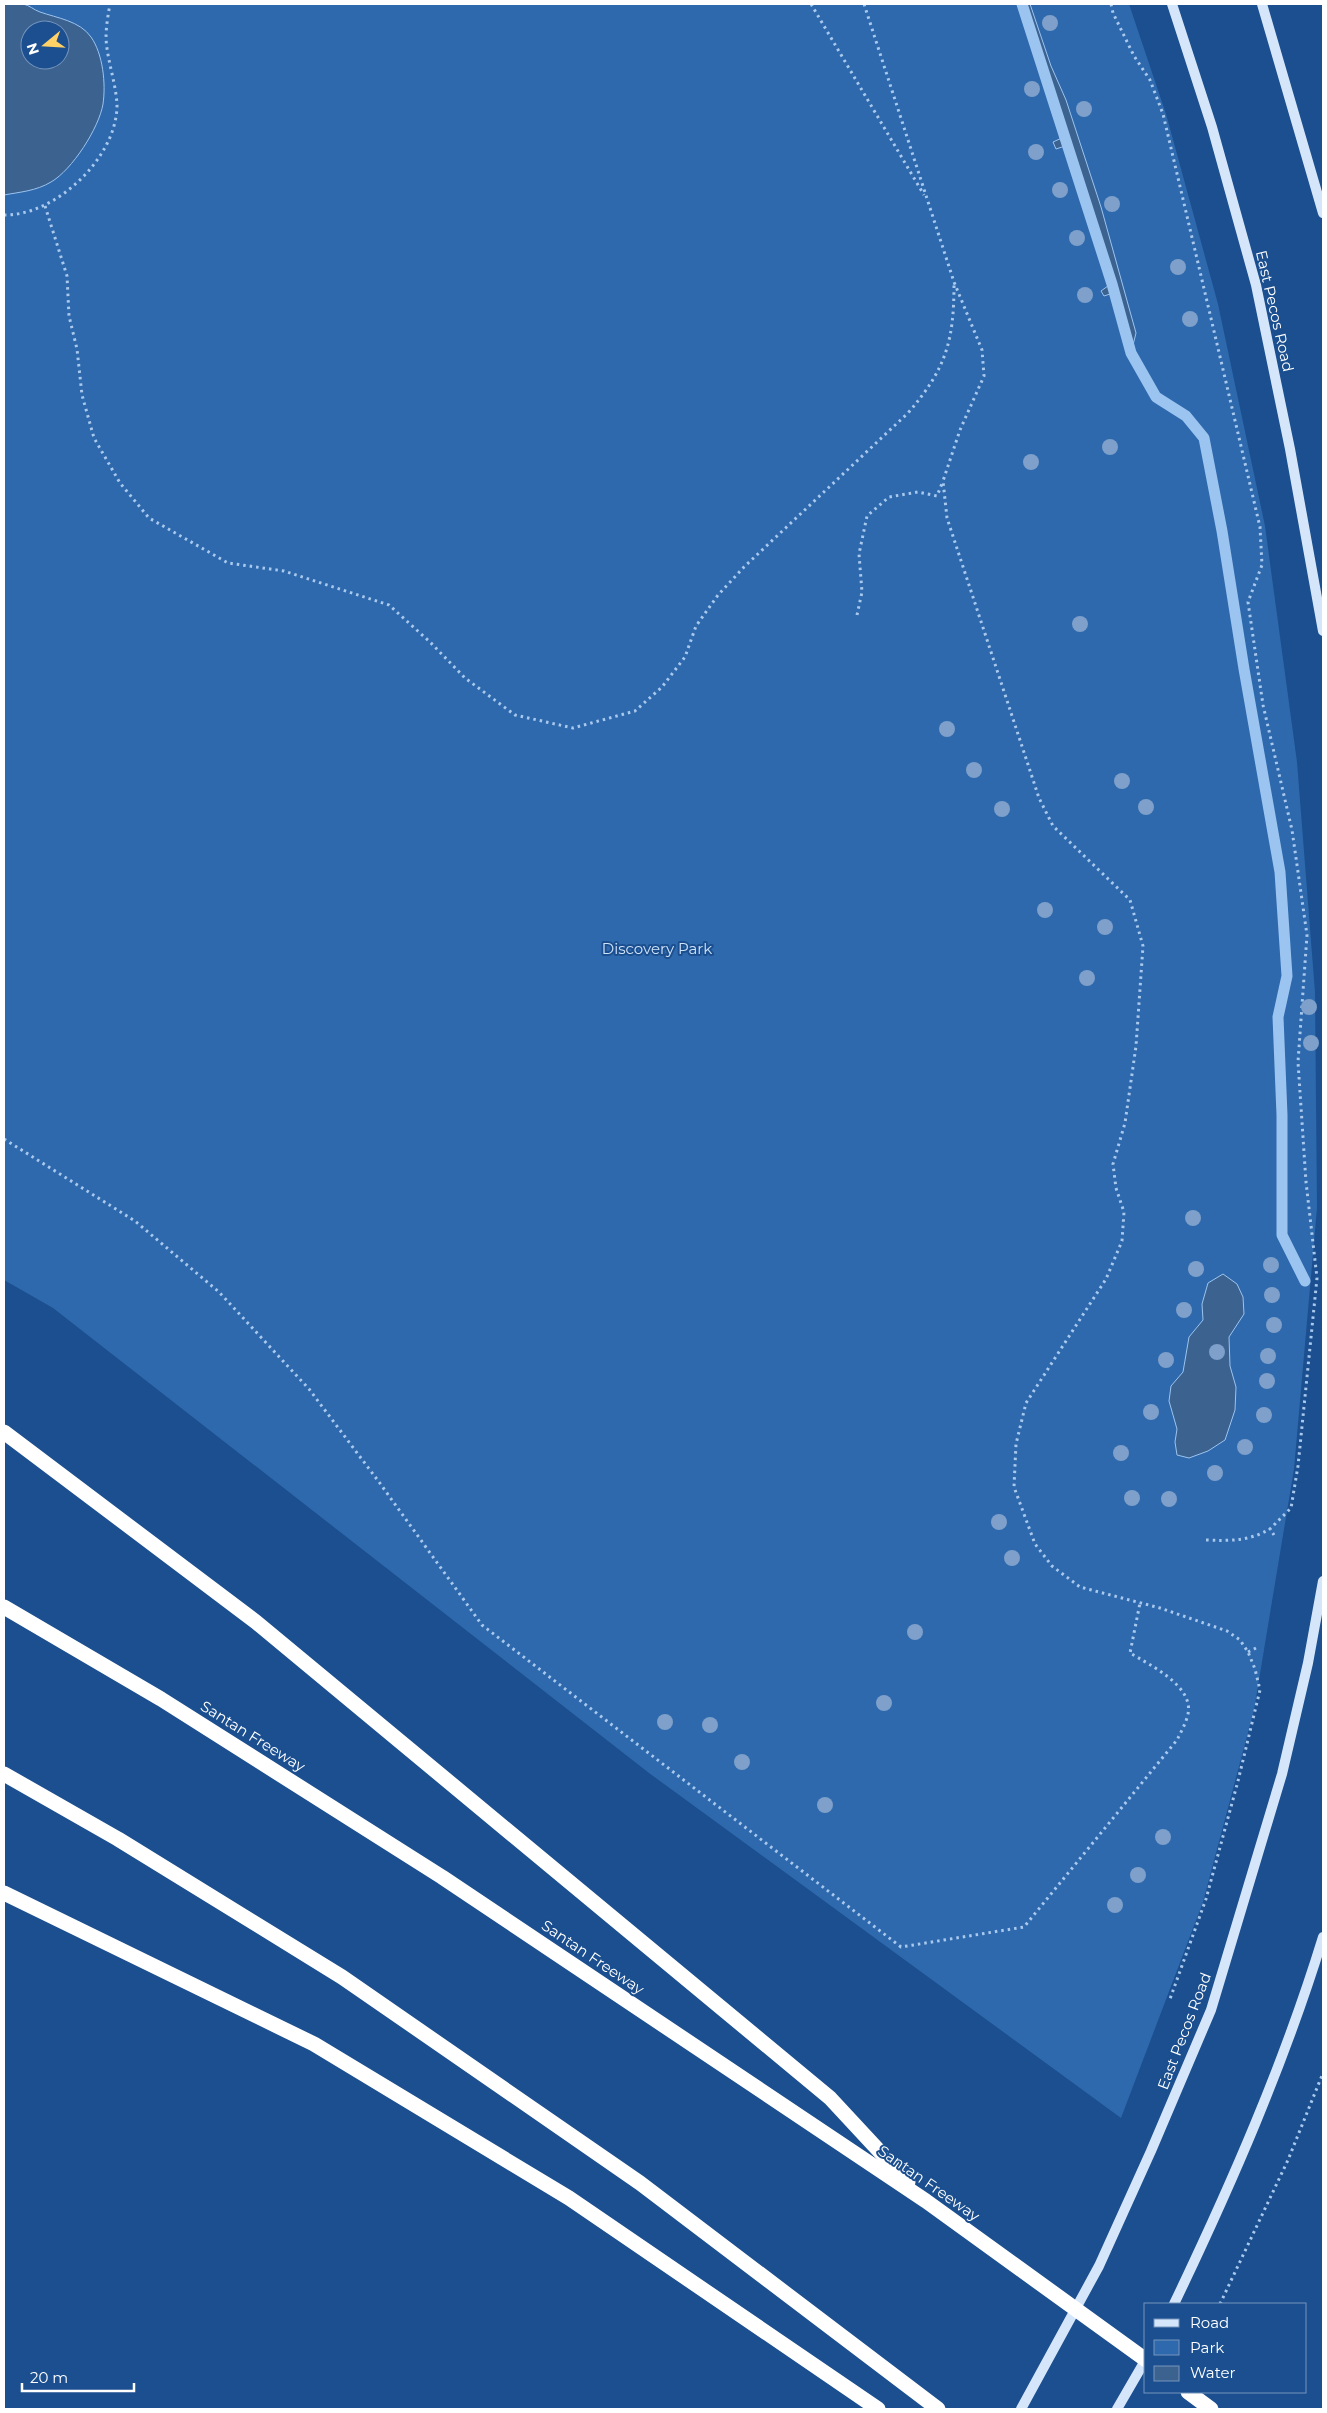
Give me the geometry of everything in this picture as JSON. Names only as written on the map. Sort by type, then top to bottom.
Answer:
[{"type":"highway","points":[[4,1432],[256,1622],[830,2098],[926,2202]]},
{"type":"highway","name":"Santan Freeway","points":[[4,1607],[161,1699],[442,1877],[926,2202],[1144,2359]]},
{"type":"highway","points":[[4,1774],[118,1839],[350,1983],[640,2183],[938,2409]]},
{"type":"highway","points":[[4,1893],[314,2044],[570,2198],[878,2409]]},
{"type":"highway","points":[[1189,2393],[1210,2409]]},
{"type":"main road","name":"East Pecos Road","points":[[1172,4],[1212,127],[1256,285],[1290,449],[1323,631]]},
{"type":"main road","points":[[1262,4],[1323,213]]},
{"type":"main road","name":"East Pecos Road","points":[[1021,2409],[1099,2266],[1151,2152],[1211,2010],[1282,1774],[1322,1602],[1323,1581]]},
{"type":"main road","points":[[1174,2303],[1223,2201],[1288,2044],[1323,1937]]},
{"type":"main road","points":[[1117,2409],[1144,2363]]},
{"type":"path","points":[[4,215],[45,206],[66,193],[83,178],[100,157],[111,133],[117,107],[106,38],[110,4]]},
{"type":"path","points":[[811,4],[928,202]]},
{"type":"path","points":[[856,615],[862,592],[859,554],[866,516],[889,497],[918,492],[937,496],[944,481],[960,430],[984,376],[982,350],[954,282],[864,4]]},
{"type":"path","points":[[1111,4],[1113,13],[1134,56],[1150,80],[1163,114],[1260,527],[1262,565],[1248,602],[1263,705],[1292,830],[1307,935],[1298,1062],[1306,1182],[1317,1278],[1298,1466],[1291,1508],[1270,1529],[1257,1536],[1238,1542],[1206,1540]]},
{"type":"path","points":[[45,206],[67,276],[69,316],[77,349],[82,395],[94,438],[120,482],[149,518],[228,563],[284,571],[389,605],[430,642],[465,678],[515,715],[573,728],[635,711],[662,687],[685,657],[696,626],[718,596],[744,567],[908,412],[930,388],[944,360],[954,318],[954,282]]},
{"type":"path","points":[[944,481],[947,518],[1039,798],[1053,826],[1130,900],[1143,946],[1136,1046],[1125,1123],[1113,1164],[1116,1188],[1124,1212],[1122,1241],[1106,1278],[1026,1403],[1016,1444],[1014,1487],[1035,1544],[1052,1566],[1080,1587],[1140,1603],[1227,1631],[1240,1640],[1248,1652],[1255,1669],[1260,1690],[1206,1899],[1170,1999]]},
{"type":"path","points":[[4,1139],[135,1221],[220,1292],[308,1389],[379,1482],[482,1625],[901,1947],[1024,1927],[1178,1740],[1188,1713],[1184,1694],[1172,1679],[1130,1652],[1140,1603]]},
{"type":"path","points":[[1270,1529],[1274,1535]]},
{"type":"path","points":[[1248,1652],[1256,1648]]},
{"type":"path","points":[[1220,2303],[1288,2160],[1323,2073]]},
{"type":"green space","name":"Discovery Park","points":[[4,4],[1129,4],[1166,114],[1218,304],[1265,526],[1297,762],[1315,992],[1317,1208],[1294,1469],[1254,1710],[1203,1902],[1121,2118],[649,1773],[53,1308],[4,1280]]},
{"type":"water","points":[[4,4],[27,5],[40,12],[65,20],[20,20],[20,70],[70,70],[70,22],[81,27],[91,37],[101,60],[104,78],[104,96],[100,114],[83,148],[59,176],[45,185],[28,191],[4,195]]},
{"type":"water","points":[[1022,4],[1030,4],[1051,66],[1066,100],[1101,207],[1136,333],[1131,353],[1113,293],[1104,296],[1101,291],[1112,283],[1068,145],[1056,149],[1053,142],[1064,137]]},
{"type":"water","points":[[1223,1274],[1237,1284],[1243,1297],[1244,1314],[1229,1337],[1230,1366],[1236,1387],[1235,1410],[1225,1440],[1208,1451],[1189,1458],[1177,1455],[1175,1442],[1177,1429],[1169,1401],[1171,1386],[1183,1372],[1189,1337],[1203,1320],[1202,1304],[1208,1283]]},
{"type":"waterway","points":[[1022,4],[1112,284],[1131,353],[1156,397],[1186,416],[1204,438],[1222,531],[1280,872],[1287,976],[1278,1017],[1282,1115],[1282,1235],[1305,1281]]}]
